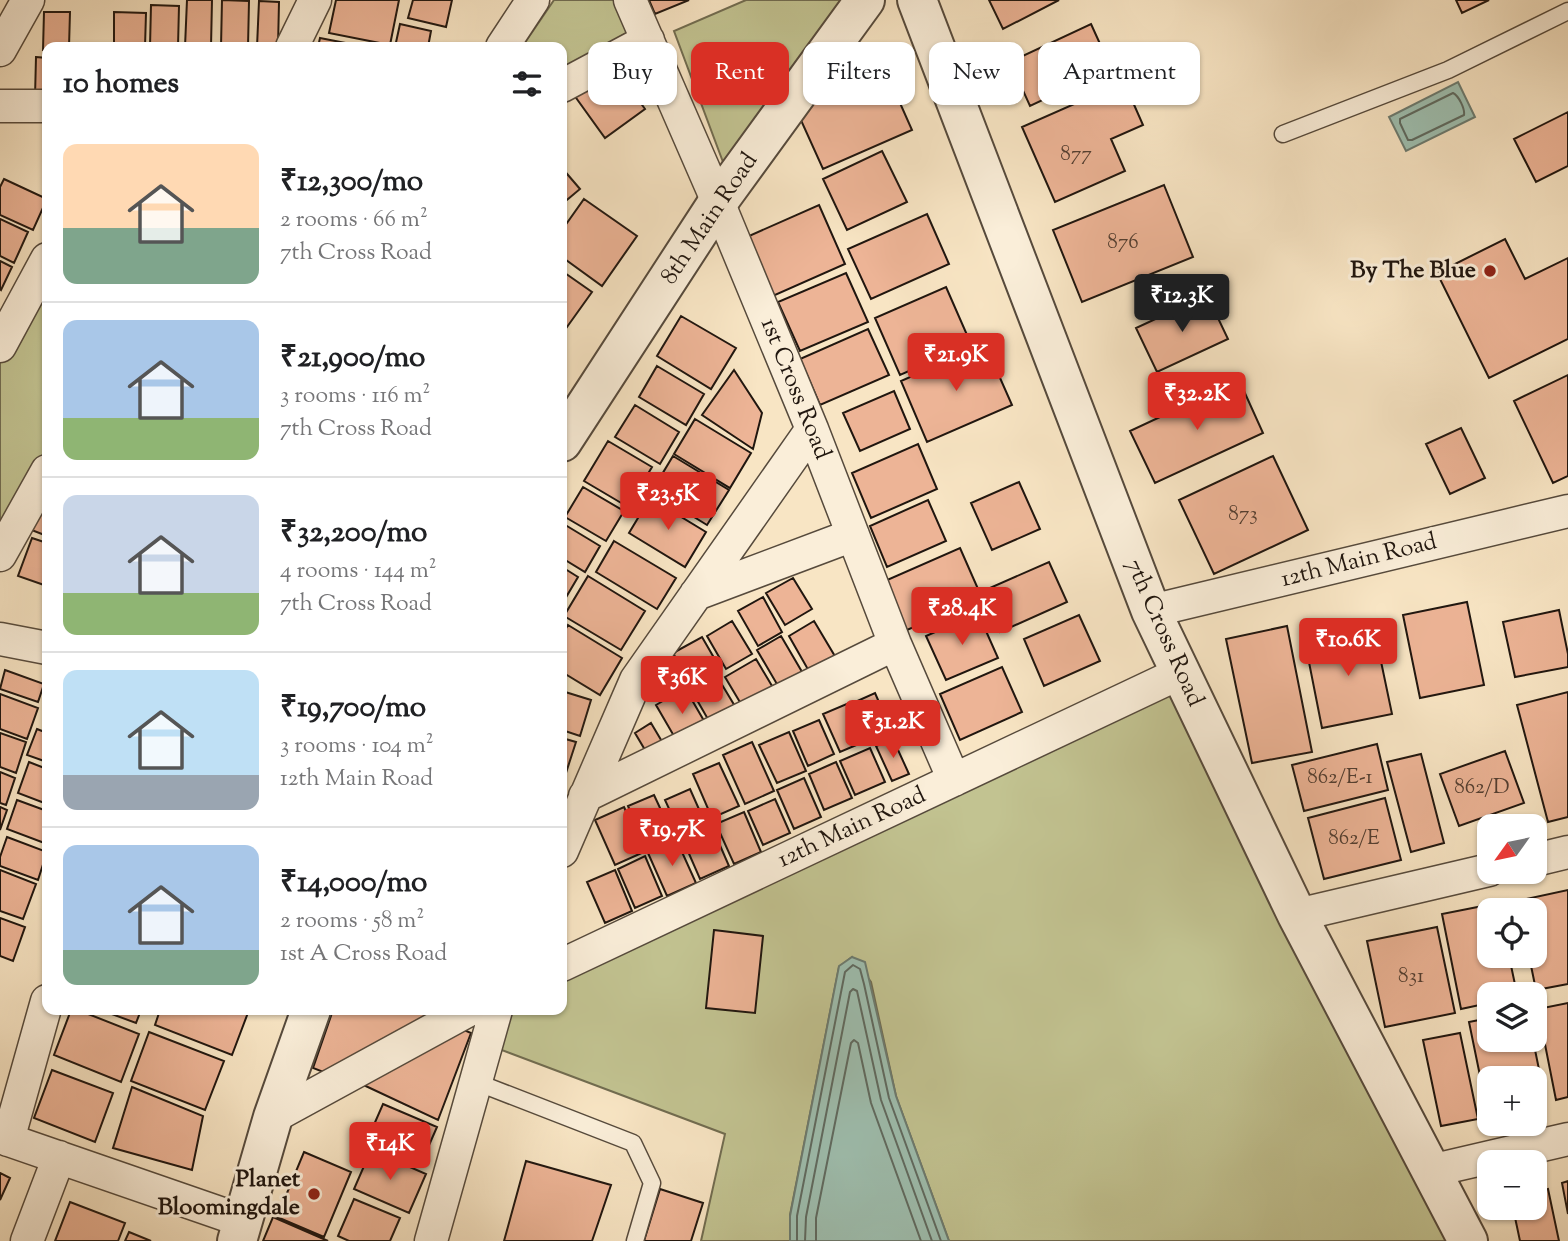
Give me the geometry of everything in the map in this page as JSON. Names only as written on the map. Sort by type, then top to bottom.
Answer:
[{"type":"street","points":[[0,50],[27,0]]},
{"type":"street","points":[[294,42],[315,0]]},
{"type":"street","points":[[505,42],[533,0]]},
{"type":"street","name":"1st Cross Road","points":[[631,0],[718,202],[812,429],[895,643],[954,780]]},
{"type":"street","name":"8th Main Road","points":[[567,434],[718,202],[865,0]]},
{"type":"street","name":"7th Cross Road","points":[[917,0],[1151,611],[1297,915],[1468,1241]]},
{"type":"street","points":[[567,83],[648,40]]},
{"type":"street","points":[[0,106],[42,106]]},
{"type":"street","points":[[0,346],[42,268]]},
{"type":"street","points":[[567,839],[636,680],[812,429]]},
{"type":"street","points":[[0,555],[42,480]]},
{"type":"street","name":"12th Main Road","points":[[1151,611],[1568,511]]},
{"type":"street","points":[[696,594],[853,535]]},
{"type":"street","points":[[0,639],[42,647]]},
{"type":"street","points":[[585,796],[895,643]]},
{"type":"street","name":"12th Main Road","points":[[567,963],[1180,673]]},
{"type":"street","points":[[1547,857],[1568,852]]},
{"type":"street","points":[[1297,915],[1477,873]]},
{"type":"street","points":[[43,1015],[4,1139],[59,1157],[240,1231],[273,1117],[309,1015]]},
{"type":"street","points":[[273,1117],[460,1015]]},
{"type":"street","points":[[431,1241],[495,1015]]},
{"type":"street","points":[[1430,1171],[1568,1139]]},
{"type":"street","points":[[27,1241],[59,1157]]},
{"type":"lane","points":[[1283,134],[1448,70],[1568,11]]},
{"type":"lane","points":[[476,1082],[633,1143],[652,1183],[635,1241]]},
{"type":"green space","points":[[554,0],[617,0],[630,31],[610,42],[588,42],[588,54],[567,66],[567,42],[525,42]]},
{"type":"green space","points":[[746,0],[846,0],[814,42],[803,42],[803,57],[789,75],[789,42],[691,42],[691,76],[674,31]]},
{"type":"green space","points":[[702,105],[766,105],[723,162]]},
{"type":"green space","points":[[42,288],[42,460],[0,532],[0,363]]},
{"type":"green space","points":[[1166,674],[1448,1241],[949,1241],[896,1096],[871,982],[852,957],[839,967],[790,1215],[790,1241],[701,1241],[725,1134],[491,1046],[500,1015],[567,1015],[567,963]]},
{"type":"water","points":[[1458,82],[1475,117],[1406,151],[1389,117]]},
{"type":"water","points":[[852,957],[865,962],[896,1096],[949,1241],[790,1241],[790,1216],[839,966]]},
{"type":"building","points":[[187,0],[212,0],[211,42],[185,42]]},
{"type":"building","points":[[222,0],[249,1],[248,42],[221,42]]},
{"type":"building","points":[[336,0],[399,0],[391,42],[375,42],[329,33]]},
{"type":"building","points":[[413,0],[452,0],[446,27],[408,18]]},
{"type":"building","points":[[649,0],[689,0],[655,14]]},
{"type":"building","points":[[989,0],[1059,0],[1003,29]]},
{"type":"building","points":[[1456,0],[1489,0],[1462,13]]},
{"type":"building","points":[[259,1],[279,2],[278,42],[257,42]]},
{"type":"building","points":[[151,5],[179,6],[178,42],[150,42]]},
{"type":"building","points":[[44,12],[70,12],[69,42],[43,42]]},
{"type":"building","points":[[114,12],[146,13],[145,42],[114,42]]},
{"type":"building","points":[[400,24],[431,31],[429,42],[396,42]]},
{"type":"building","points":[[1091,24],[1099,42],[1053,42]]},
{"type":"building","points":[[320,38],[340,42],[319,42]]},
{"type":"building","points":[[1038,49],[1038,102],[1030,106],[1024,93],[1024,55]]},
{"type":"building","points":[[36,57],[42,58],[42,98],[35,97]]},
{"type":"building","points":[[588,85],[588,105],[642,105],[645,109],[605,138],[574,95]]},
{"type":"building","points":[[803,103],[901,105],[912,130],[823,169],[795,107]]},
{"type":"building","points":[[1072,105],[1134,105],[1143,125],[1111,139],[1125,171],[1055,202],[1022,127]]},
{"type":"building","points":[[1568,112],[1568,166],[1536,182],[1514,139]]},
{"type":"building","points":[[882,151],[907,202],[847,230],[823,179]]},
{"type":"building","points":[[567,174],[580,189],[567,200]]},
{"type":"building","points":[[4,179],[42,197],[42,210],[33,230],[0,215],[0,187]]},
{"type":"building","points":[[1164,185],[1193,257],[1082,302],[1053,230]]},
{"type":"building","points":[[584,199],[637,236],[602,286],[567,261],[567,223]]},
{"type":"building","points":[[819,205],[845,264],[766,299],[740,240]]},
{"type":"building","points":[[927,214],[949,264],[871,299],[848,249]]},
{"type":"building","points":[[0,219],[28,232],[14,263],[0,256]]},
{"type":"building","points":[[1505,239],[1525,279],[1568,258],[1568,339],[1489,378],[1437,273]]},
{"type":"building","points":[[0,261],[12,267],[1,290],[0,289]]},
{"type":"building","points":[[846,273],[868,322],[800,351],[778,302]]},
{"type":"building","points":[[567,274],[592,292],[567,327]]},
{"type":"building","points":[[946,287],[971,344],[900,375],[875,318]]},
{"type":"building","points":[[1207,295],[1228,339],[1157,372],[1136,328]]},
{"type":"building","points":[[681,316],[736,348],[711,389],[657,356]]},
{"type":"building","points":[[868,329],[889,375],[820,405],[800,359]]},
{"type":"building","points":[[985,344],[1012,405],[927,442],[901,381]]},
{"type":"building","points":[[657,366],[704,394],[686,425],[639,397]]},
{"type":"building","points":[[734,370],[762,413],[753,449],[702,415]]},
{"type":"building","points":[[1568,375],[1568,476],[1553,483],[1514,401]]},
{"type":"building","points":[[1239,380],[1263,433],[1155,483],[1130,431]]},
{"type":"building","points":[[894,391],[910,429],[860,451],[843,413]]},
{"type":"building","points":[[635,405],[679,432],[660,464],[615,437]]},
{"type":"building","points":[[695,419],[751,453],[730,488],[674,454]]},
{"type":"building","points":[[1461,428],[1485,478],[1450,494],[1426,444]]},
{"type":"building","points":[[608,441],[652,467],[628,507],[584,481]]},
{"type":"building","points":[[918,444],[937,489],[871,518],[852,473]]},
{"type":"building","points":[[673,456],[729,490],[707,525],[652,491]]},
{"type":"building","points":[[1273,456],[1308,530],[1214,574],[1179,500]]},
{"type":"building","points":[[1019,482],[1040,529],[992,550],[971,503]]},
{"type":"building","points":[[583,487],[624,511],[606,541],[567,518]]},
{"type":"building","points":[[650,498],[706,532],[685,567],[629,533]]},
{"type":"building","points":[[928,500],[946,541],[887,567],[870,526]]},
{"type":"building","points":[[42,506],[42,534],[29,529]]},
{"type":"building","points":[[567,526],[600,546],[585,572],[567,561]]},
{"type":"building","points":[[32,538],[42,541],[42,584],[18,576]]},
{"type":"building","points":[[614,541],[676,578],[657,609],[596,572]]},
{"type":"building","points":[[960,548],[982,598],[900,633],[878,584]]},
{"type":"building","points":[[1049,562],[1067,602],[1000,632],[983,591]]},
{"type":"building","points":[[567,570],[578,577],[567,596]]},
{"type":"building","points":[[588,576],[645,611],[621,650],[567,618],[567,611]]},
{"type":"building","points":[[793,578],[812,609],[785,625],[766,593]]},
{"type":"building","points":[[763,597],[782,632],[758,646],[738,611]]},
{"type":"building","points":[[1467,602],[1484,685],[1420,698],[1403,615]]},
{"type":"building","points":[[1559,610],[1568,667],[1515,677],[1503,622]]},
{"type":"building","points":[[978,613],[998,658],[946,680],[926,636]]},
{"type":"building","points":[[1079,615],[1100,661],[1044,686],[1024,639]]},
{"type":"building","points":[[732,621],[752,654],[726,669],[707,636]]},
{"type":"building","points":[[814,621],[836,658],[810,673],[789,636]]},
{"type":"building","points":[[1287,626],[1312,752],[1252,763],[1226,639]]},
{"type":"building","points":[[567,627],[622,658],[600,695],[567,675]]},
{"type":"building","points":[[1374,628],[1392,714],[1322,728],[1305,642]]},
{"type":"building","points":[[781,636],[805,677],[781,691],[757,650]]},
{"type":"building","points":[[702,637],[721,670],[692,687],[673,653]]},
{"type":"building","points":[[756,659],[775,691],[744,709],[725,677]]},
{"type":"building","points":[[1002,667],[1022,712],[960,740],[940,694]]},
{"type":"building","points":[[5,670],[42,683],[38,702],[0,689]]},
{"type":"building","points":[[718,678],[739,713],[713,728],[693,693]]},
{"type":"building","points":[[685,688],[707,726],[678,743],[656,705]]},
{"type":"building","points":[[1568,692],[1568,817],[1548,822],[1517,705]]},
{"type":"building","points":[[567,693],[591,700],[580,736],[567,732]]},
{"type":"building","points":[[875,693],[891,730],[871,739],[855,702]]},
{"type":"building","points":[[0,694],[38,708],[27,739],[0,729]]},
{"type":"building","points":[[849,703],[866,741],[840,752],[823,714]]},
{"type":"building","points":[[819,720],[834,754],[808,766],[793,731]]},
{"type":"building","points":[[651,723],[667,750],[651,760],[635,733]]},
{"type":"building","points":[[37,729],[42,731],[42,760],[27,755]]},
{"type":"building","points":[[789,732],[806,771],[777,783],[759,745]]},
{"type":"building","points":[[0,733],[26,742],[16,773],[0,767]]},
{"type":"building","points":[[567,739],[576,742],[567,770]]},
{"type":"building","points":[[893,739],[909,774],[892,781],[876,746]]},
{"type":"building","points":[[752,742],[774,791],[745,804],[723,755]]},
{"type":"building","points":[[1377,744],[1388,790],[1304,811],[1292,765]]},
{"type":"building","points":[[870,748],[885,782],[855,795],[840,761]]},
{"type":"building","points":[[1505,751],[1524,803],[1493,814],[1477,814],[1477,820],[1459,826],[1440,774]]},
{"type":"building","points":[[1421,754],[1444,843],[1411,852],[1387,762]]},
{"type":"building","points":[[29,762],[42,767],[42,802],[18,793]]},
{"type":"building","points":[[836,762],[852,798],[824,810],[809,774]]},
{"type":"building","points":[[719,763],[739,806],[712,818],[693,774]]},
{"type":"building","points":[[0,772],[15,778],[6,805],[0,803]]},
{"type":"building","points":[[804,778],[821,817],[794,829],[777,790]]},
{"type":"building","points":[[690,789],[706,825],[681,835],[665,800]]},
{"type":"building","points":[[654,795],[674,838],[647,850],[628,806]]},
{"type":"building","points":[[1385,798],[1401,860],[1324,879],[1308,818]]},
{"type":"building","points":[[775,799],[790,833],[763,845],[748,811]]},
{"type":"building","points":[[17,800],[42,809],[42,842],[7,829]]},
{"type":"building","points":[[0,807],[7,810],[0,830]]},
{"type":"building","points":[[624,807],[644,852],[615,865],[595,820]]},
{"type":"building","points":[[744,812],[761,852],[734,864],[716,824]]},
{"type":"building","points":[[712,827],[729,866],[700,879],[683,840]]},
{"type":"building","points":[[7,837],[42,850],[42,868],[38,880],[0,866],[0,857]]},
{"type":"building","points":[[677,841],[696,883],[667,896],[648,853]]},
{"type":"building","points":[[645,856],[662,896],[635,908],[618,869]]},
{"type":"building","points":[[0,870],[36,884],[23,919],[0,911]]},
{"type":"building","points":[[615,870],[632,911],[605,923],[587,882]]},
{"type":"building","points":[[1568,890],[1568,984],[1547,988],[1547,982],[1534,982],[1531,968],[1547,968],[1547,898],[1531,898]]},
{"type":"building","points":[[1477,907],[1477,968],[1512,968],[1514,982],[1477,982],[1477,1006],[1461,1009],[1442,914]]},
{"type":"building","points":[[0,918],[25,927],[13,961],[0,956]]},
{"type":"building","points":[[1437,927],[1455,1013],[1385,1027],[1367,941]]},
{"type":"building","points":[[714,930],[763,936],[755,1013],[706,1008]]},
{"type":"building","points":[[1568,1003],[1568,1097],[1556,1100],[1547,1052],[1547,1007]]},
{"type":"building","points":[[69,1015],[91,1015],[139,1034],[121,1082],[54,1055]]},
{"type":"building","points":[[114,1015],[139,1015],[136,1023]]},
{"type":"building","points":[[158,1015],[247,1015],[232,1055],[155,1025]]},
{"type":"building","points":[[331,1015],[440,1015],[331,1075],[313,1068]]},
{"type":"building","points":[[1477,1020],[1477,1052],[1535,1052],[1538,1066],[1478,1066],[1469,1022]]},
{"type":"building","points":[[446,1022],[471,1033],[438,1120],[355,1081]]},
{"type":"building","points":[[149,1032],[224,1061],[205,1110],[131,1081]]},
{"type":"building","points":[[1460,1033],[1477,1119],[1441,1126],[1423,1040]]},
{"type":"building","points":[[52,1070],[113,1093],[95,1142],[34,1118]]},
{"type":"building","points":[[132,1087],[203,1116],[192,1170],[113,1148]]},
{"type":"building","points":[[383,1104],[437,1127],[423,1159],[369,1136]]},
{"type":"building","points":[[371,1150],[426,1174],[409,1213],[354,1189]]},
{"type":"building","name":"Planet Bloomingdale","points":[[304,1152],[351,1172],[324,1237],[277,1217]]},
{"type":"building","points":[[526,1161],[611,1185],[592,1241],[504,1241]]},
{"type":"building","points":[[0,1173],[10,1178],[0,1200]]},
{"type":"building","points":[[1568,1181],[1568,1214],[1562,1183]]},
{"type":"building","points":[[660,1189],[703,1203],[691,1241],[644,1241]]},
{"type":"building","points":[[1547,1189],[1559,1241],[1520,1241],[1516,1220],[1547,1220]]},
{"type":"building","points":[[354,1199],[400,1218],[390,1241],[349,1241],[338,1236]]},
{"type":"building","points":[[70,1202],[125,1223],[118,1241],[55,1241]]},
{"type":"building","points":[[273,1217],[328,1241],[263,1241]]},
{"type":"building","points":[[129,1232],[151,1241],[125,1241]]},
{"type":"place","name":"By The Blue","points":[[1490,271]]},
{"type":"place","name":"Planet Bloomingdale","points":[[314,1194]]}]
